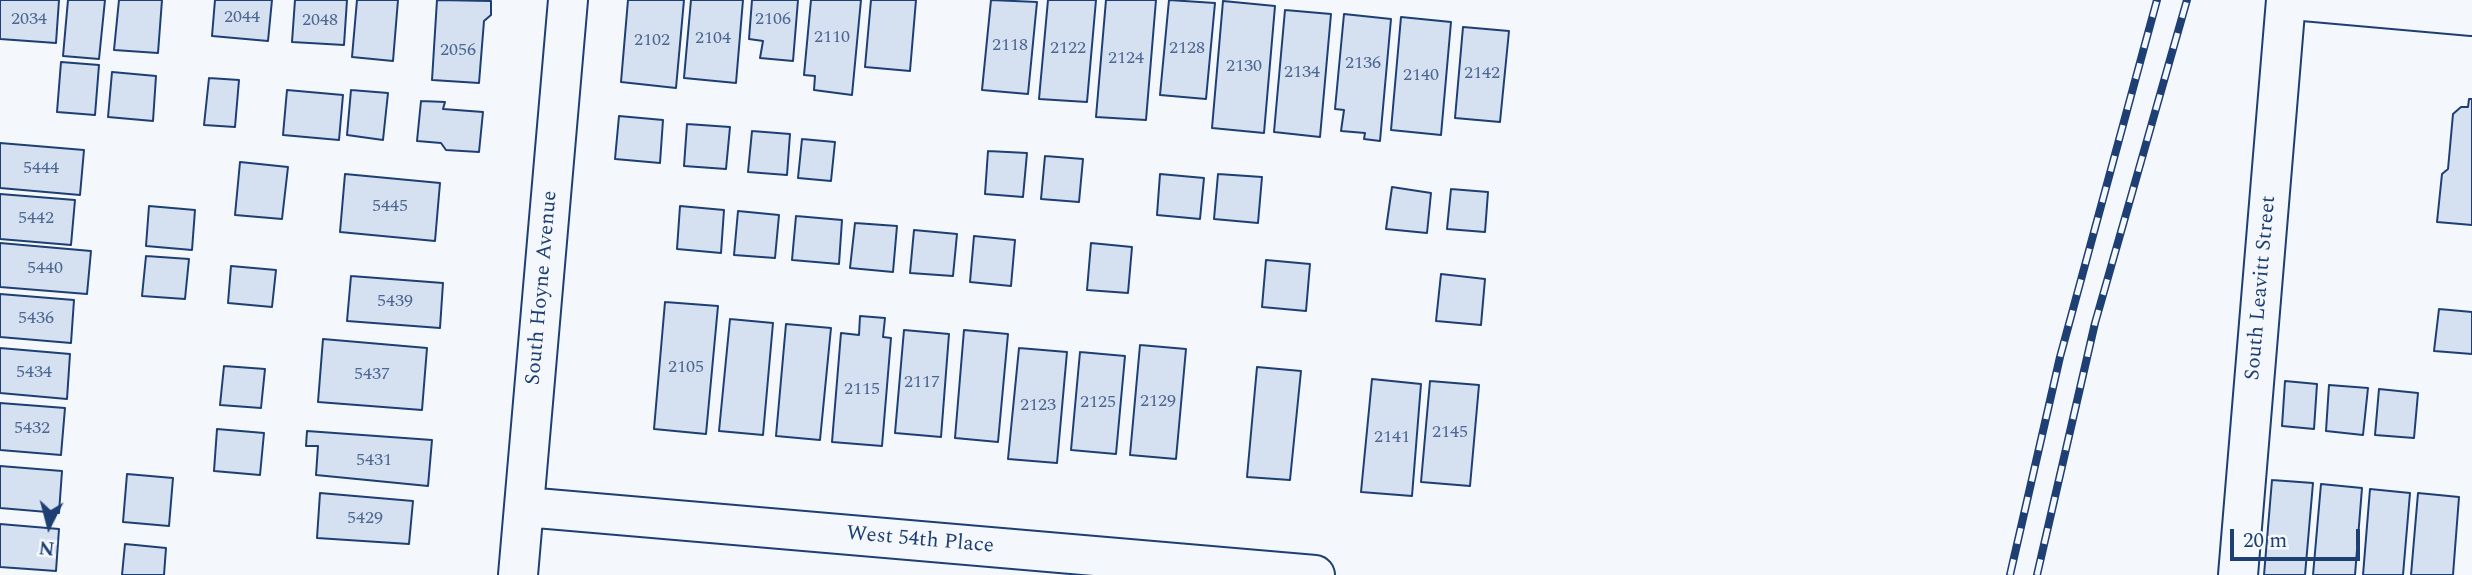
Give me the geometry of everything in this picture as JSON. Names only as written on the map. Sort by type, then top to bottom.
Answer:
[{"type":"street","name":"South Hoyne Avenue","points":[[518,575],[568,0]]},
{"type":"street","name":"South Leavitt Street","points":[[2238,575],[2286,0]]},
{"type":"street","points":[[2292,0],[2472,16]]},
{"type":"street","name":"West 54th Place","points":[[525,507],[1315,575]]},
{"type":"building","points":[[0,0],[59,0],[56,43],[0,39]]},
{"type":"building","points":[[68,0],[105,0],[99,59],[63,56]]},
{"type":"building","points":[[119,0],[162,0],[158,53],[114,50]]},
{"type":"building","points":[[215,0],[272,0],[268,41],[212,36]]},
{"type":"building","points":[[295,0],[347,0],[344,45],[292,42]]},
{"type":"building","points":[[357,0],[398,0],[393,61],[352,57]]},
{"type":"building","points":[[437,0],[491,1],[491,15],[484,21],[479,83],[432,80]]},
{"type":"building","points":[[628,0],[684,0],[676,88],[621,82]]},
{"type":"building","points":[[691,0],[743,0],[736,83],[684,78]]},
{"type":"building","points":[[752,0],[798,0],[793,61],[760,58],[763,41],[749,39]]},
{"type":"building","points":[[811,0],[861,0],[852,95],[814,90],[815,76],[804,75]]},
{"type":"building","points":[[871,0],[916,0],[910,71],[865,67]]},
{"type":"building","points":[[991,0],[1037,2],[1028,94],[982,90]]},
{"type":"building","points":[[1048,0],[1096,0],[1087,102],[1039,99]]},
{"type":"building","points":[[1106,0],[1156,0],[1146,120],[1096,117]]},
{"type":"building","points":[[1169,0],[1215,3],[1206,99],[1160,95]]},
{"type":"building","points":[[1223,1],[1275,6],[1264,133],[1212,128]]},
{"type":"building","points":[[1285,10],[1331,14],[1320,137],[1274,132]]},
{"type":"building","points":[[1344,14],[1391,19],[1380,141],[1364,139],[1365,133],[1341,131],[1344,110],[1335,109]]},
{"type":"building","points":[[1401,17],[1451,22],[1441,135],[1391,130]]},
{"type":"building","points":[[1463,27],[1509,31],[1500,122],[1455,118]]},
{"type":"building","points":[[61,62],[99,65],[95,115],[57,112]]},
{"type":"building","points":[[112,72],[156,76],[153,121],[108,117]]},
{"type":"building","points":[[209,78],[239,80],[235,127],[204,125]]},
{"type":"building","points":[[287,90],[343,95],[339,140],[283,135]]},
{"type":"building","points":[[351,90],[388,93],[383,140],[347,135]]},
{"type":"building","points":[[2469,99],[2472,99],[2472,225],[2437,222],[2442,174],[2448,169],[2453,114],[2461,107],[2468,107]]},
{"type":"building","points":[[421,101],[445,102],[443,109],[483,112],[479,152],[446,150],[441,143],[417,141]]},
{"type":"building","points":[[619,116],[663,120],[660,163],[615,159]]},
{"type":"building","points":[[687,124],[730,127],[726,169],[684,166]]},
{"type":"building","points":[[752,131],[790,134],[787,175],[748,172]]},
{"type":"building","points":[[802,139],[835,142],[831,181],[798,178]]},
{"type":"building","points":[[0,143],[84,150],[80,195],[0,188]]},
{"type":"building","points":[[988,151],[1027,153],[1023,197],[985,194]]},
{"type":"building","points":[[1045,156],[1083,159],[1079,202],[1041,199]]},
{"type":"building","points":[[240,162],[288,167],[282,219],[235,215]]},
{"type":"building","points":[[345,174],[440,183],[435,241],[340,232]]},
{"type":"building","points":[[1160,174],[1204,178],[1200,219],[1157,215]]},
{"type":"building","points":[[1218,174],[1262,177],[1258,223],[1214,219]]},
{"type":"building","points":[[1392,187],[1431,193],[1427,233],[1386,229]]},
{"type":"building","points":[[1451,189],[1488,192],[1485,232],[1447,229]]},
{"type":"building","points":[[0,194],[75,200],[71,245],[0,239]]},
{"type":"building","points":[[149,206],[195,210],[192,250],[146,246]]},
{"type":"building","points":[[680,206],[724,210],[721,253],[677,249]]},
{"type":"building","points":[[738,211],[779,215],[775,258],[734,255]]},
{"type":"building","points":[[796,216],[842,220],[839,264],[792,260]]},
{"type":"building","points":[[855,223],[897,226],[893,272],[850,268]]},
{"type":"building","points":[[914,230],[957,234],[953,276],[910,273]]},
{"type":"building","points":[[974,236],[1015,240],[1011,286],[970,282]]},
{"type":"building","points":[[0,243],[91,251],[87,294],[0,287]]},
{"type":"building","points":[[1091,243],[1132,247],[1128,293],[1087,290]]},
{"type":"building","points":[[146,256],[189,259],[185,299],[142,296]]},
{"type":"building","points":[[1266,260],[1310,264],[1306,311],[1262,307]]},
{"type":"building","points":[[231,266],[276,270],[272,307],[228,303]]},
{"type":"building","points":[[1441,274],[1485,279],[1481,325],[1436,321]]},
{"type":"building","points":[[351,276],[443,283],[440,328],[347,321]]},
{"type":"building","points":[[0,294],[74,300],[71,343],[0,337]]},
{"type":"building","points":[[665,302],[718,306],[706,434],[654,429]]},
{"type":"building","points":[[2439,309],[2472,312],[2472,354],[2434,351]]},
{"type":"building","points":[[860,316],[885,318],[883,337],[891,338],[882,446],[832,442],[841,333],[859,335]]},
{"type":"building","points":[[730,319],[773,323],[763,435],[719,431]]},
{"type":"building","points":[[786,324],[831,328],[820,440],[776,436]]},
{"type":"building","points":[[904,330],[949,334],[941,437],[895,433]]},
{"type":"building","points":[[964,330],[1008,334],[998,442],[955,438]]},
{"type":"building","points":[[323,339],[427,348],[422,410],[318,402]]},
{"type":"building","points":[[1140,345],[1186,349],[1176,459],[1130,455]]},
{"type":"building","points":[[0,348],[70,354],[67,399],[0,393]]},
{"type":"building","points":[[1019,348],[1067,352],[1057,463],[1008,459]]},
{"type":"building","points":[[1080,352],[1125,356],[1116,454],[1071,450]]},
{"type":"building","points":[[224,366],[265,369],[261,408],[220,405]]},
{"type":"building","points":[[1257,367],[1301,371],[1290,480],[1247,477]]},
{"type":"building","points":[[1372,379],[1421,384],[1412,496],[1361,492]]},
{"type":"building","points":[[1430,381],[1479,385],[1470,486],[1421,482]]},
{"type":"building","points":[[2285,381],[2317,384],[2314,429],[2282,426]]},
{"type":"building","points":[[2329,385],[2368,388],[2363,435],[2326,431]]},
{"type":"building","points":[[2379,389],[2418,393],[2414,438],[2375,435]]},
{"type":"building","points":[[0,403],[65,408],[61,455],[0,450]]},
{"type":"building","points":[[217,429],[264,433],[260,475],[214,471]]},
{"type":"building","points":[[307,431],[432,440],[428,486],[316,475],[318,446],[306,446]]},
{"type":"building","points":[[0,466],[62,471],[59,513],[0,508]]},
{"type":"building","points":[[127,474],[173,478],[169,526],[123,522]]},
{"type":"building","points":[[2272,480],[2313,483],[2305,575],[2264,575]]},
{"type":"building","points":[[2321,484],[2362,488],[2355,575],[2313,575]]},
{"type":"building","points":[[2370,489],[2410,493],[2403,575],[2363,575]]},
{"type":"building","points":[[320,493],[413,501],[409,544],[317,538]]},
{"type":"building","points":[[2418,493],[2459,497],[2453,575],[2411,575]]},
{"type":"building","points":[[0,524],[59,529],[56,571],[0,567]]},
{"type":"building","points":[[125,544],[166,548],[164,575],[122,575]]},
{"type":"railway","points":[[2010,575],[2060,357],[2157,0]]},
{"type":"railway","points":[[2037,575],[2095,323],[2187,0]]}]
